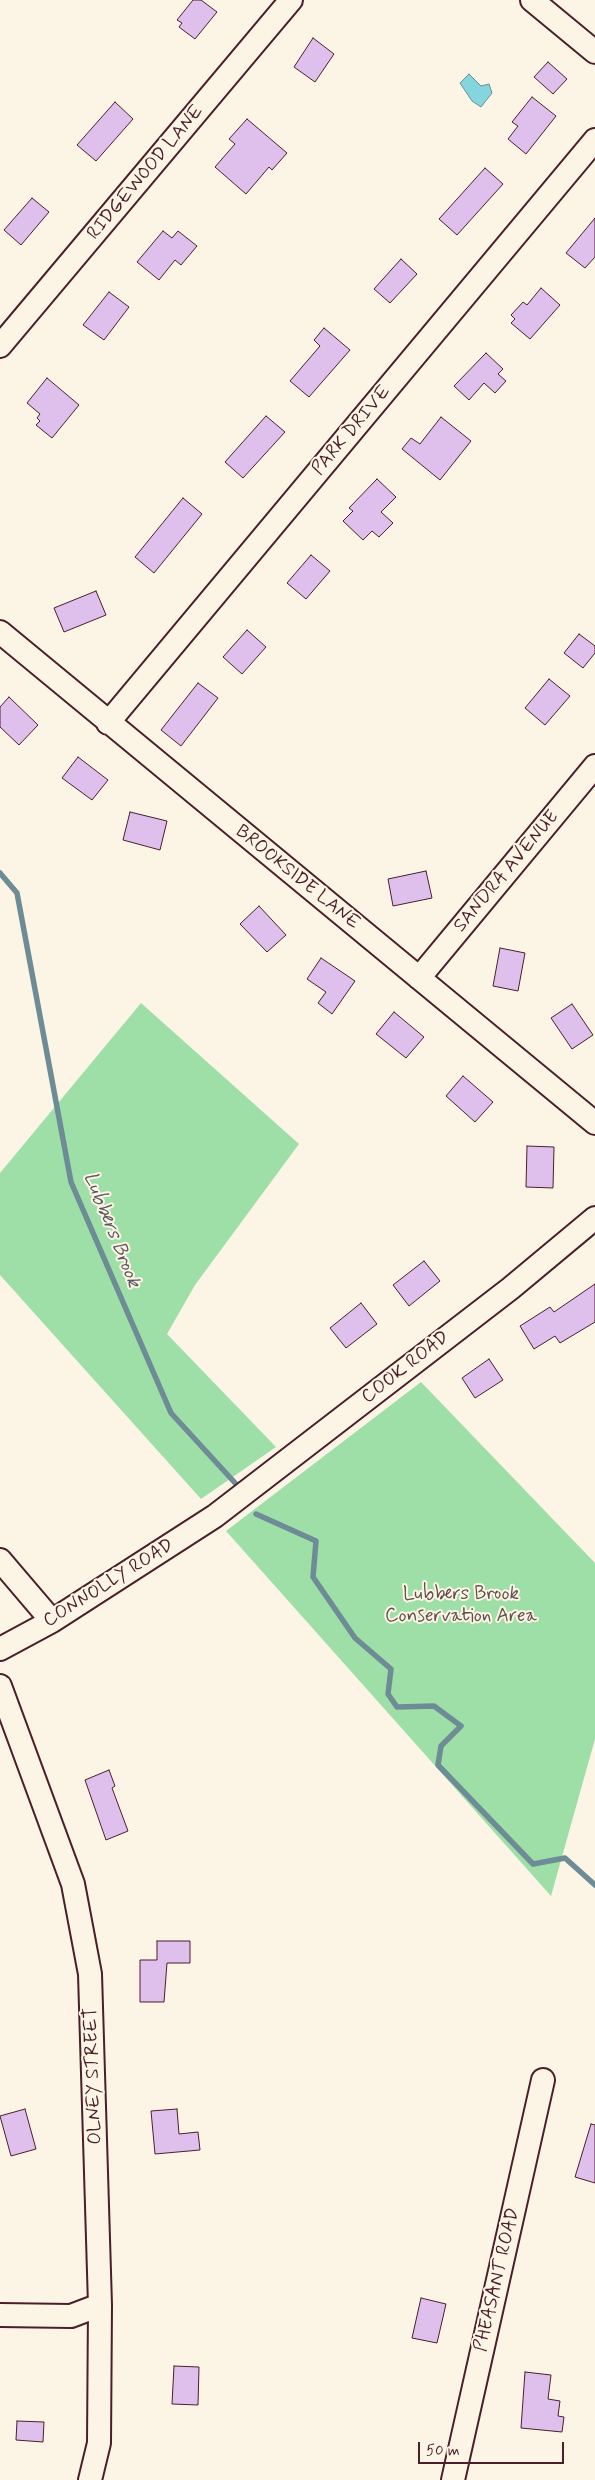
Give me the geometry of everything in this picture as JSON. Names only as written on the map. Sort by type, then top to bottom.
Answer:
[{"type":"street","name":"RIDGEWOOD LANE","points":[[0,346],[291,0]]},
{"type":"street","points":[[532,0],[595,52]]},
{"type":"street","name":"PARK DRIVE","points":[[108,723],[595,140]]},
{"type":"street","name":"BROOKSIDE LANE","points":[[0,632],[595,1123]]},
{"type":"street","name":"SANDRA AVENUE","points":[[419,978],[595,766]]},
{"type":"street","name":"COOK ROAD","points":[[215,1516],[511,1288],[595,1218]]},
{"type":"street","name":"CONNOLLY ROAD","points":[[0,1648],[52,1621],[215,1516]]},
{"type":"street","points":[[0,1560],[52,1621]]},
{"type":"street","name":"OLNEY STREET","points":[[0,1686],[73,1884],[90,1974],[100,2304],[99,2443],[90,2480]]},
{"type":"street","name":"PHEASANT ROAD","points":[[453,2480],[543,2080]]},
{"type":"street","points":[[0,2315],[71,2316],[100,2304]]},
{"type":"green space","points":[[141,1003],[299,1144],[195,1285],[167,1334],[276,1447],[201,1499],[0,1275],[0,1173]]},
{"type":"green space","name":"Lubbers Brook Conservation Area","points":[[421,1382],[595,1563],[595,1739],[551,1896],[226,1531]]},
{"type":"water","points":[[469,74],[481,86],[489,84],[492,93],[481,107],[472,101],[460,83]]},
{"type":"building","points":[[193,0],[201,0],[217,12],[195,39],[179,27],[182,23],[177,20]]},
{"type":"building","points":[[313,38],[334,54],[315,82],[294,67]]},
{"type":"building","points":[[548,62],[567,79],[553,94],[534,77]]},
{"type":"building","points":[[532,97],[556,116],[526,154],[508,139],[518,126],[512,122]]},
{"type":"building","points":[[115,102],[133,119],[96,161],[77,145]]},
{"type":"building","points":[[247,119],[287,153],[272,170],[269,167],[246,194],[215,167],[235,144],[229,139]]},
{"type":"building","points":[[485,168],[503,184],[457,235],[439,219]]},
{"type":"building","points":[[32,198],[49,212],[21,245],[4,230]]},
{"type":"building","points":[[595,218],[595,257],[585,268],[566,253]]},
{"type":"building","points":[[163,231],[172,238],[178,231],[197,246],[181,265],[175,260],[159,280],[137,262]]},
{"type":"building","points":[[401,259],[417,274],[390,303],[374,289]]},
{"type":"building","points":[[541,288],[560,305],[530,339],[511,323],[515,319],[511,315],[523,302],[527,305]]},
{"type":"building","points":[[109,292],[129,307],[104,340],[83,325]]},
{"type":"building","points":[[324,328],[350,350],[309,397],[290,381],[320,346],[314,340]]},
{"type":"building","points":[[486,353],[503,369],[498,374],[506,381],[495,393],[484,383],[469,400],[454,386]]},
{"type":"building","points":[[47,378],[79,405],[52,438],[36,425],[40,421],[37,418],[40,414],[27,403]]},
{"type":"building","points":[[266,416],[285,432],[243,478],[225,462]]},
{"type":"building","points":[[441,417],[471,441],[440,480],[402,449],[411,438],[420,444]]},
{"type":"building","points":[[377,479],[396,497],[381,512],[393,523],[379,537],[372,531],[363,540],[343,521],[353,511],[349,508]]},
{"type":"building","points":[[183,498],[202,514],[154,573],[135,557]]},
{"type":"building","points":[[311,555],[330,571],[306,599],[287,583]]},
{"type":"building","points":[[96,591],[106,615],[64,632],[54,608]]},
{"type":"building","points":[[247,630],[266,647],[242,674],[223,657]]},
{"type":"building","points":[[579,634],[595,646],[595,653],[583,668],[564,653]]},
{"type":"building","points":[[549,679],[570,696],[545,725],[525,708]]},
{"type":"building","points":[[198,683],[218,698],[181,746],[161,730]]},
{"type":"building","points":[[9,697],[38,725],[19,745],[0,727],[0,707]]},
{"type":"building","points":[[78,757],[108,780],[92,800],[62,778]]},
{"type":"building","points":[[130,812],[167,821],[160,850],[123,840]]},
{"type":"building","points":[[426,871],[432,898],[393,906],[388,879]]},
{"type":"building","points":[[259,906],[286,935],[267,952],[240,924]]},
{"type":"building","points":[[500,948],[525,953],[518,991],[493,986]]},
{"type":"building","points":[[321,958],[355,981],[332,1014],[318,1003],[326,992],[307,979]]},
{"type":"building","points":[[572,1004],[593,1035],[572,1049],[551,1018]]},
{"type":"building","points":[[394,1012],[424,1037],[406,1058],[376,1034]]},
{"type":"building","points":[[463,1076],[493,1102],[475,1122],[446,1096]]},
{"type":"building","points":[[527,1146],[554,1147],[553,1188],[526,1187]]},
{"type":"building","points":[[424,1261],[440,1281],[409,1306],[393,1285]]},
{"type":"building","points":[[595,1284],[595,1322],[560,1343],[555,1336],[534,1349],[520,1326],[550,1307],[554,1312]]},
{"type":"building","points":[[361,1303],[377,1324],[346,1348],[330,1328]]},
{"type":"building","points":[[489,1359],[503,1380],[475,1398],[462,1378]]},
{"type":"building","points":[[109,1770],[115,1786],[112,1788],[128,1831],[106,1840],[85,1780]]},
{"type":"building","points":[[157,1941],[190,1941],[190,1963],[167,1963],[164,2002],[140,2002],[140,1960],[157,1960]]},
{"type":"building","points":[[25,2109],[36,2149],[11,2156],[0,2116]]},
{"type":"building","points":[[177,2109],[179,2134],[198,2132],[200,2150],[155,2154],[151,2111]]},
{"type":"building","points":[[591,2124],[595,2125],[595,2183],[575,2177]]},
{"type":"building","points":[[421,2298],[446,2304],[437,2343],[412,2338]]},
{"type":"building","points":[[174,2366],[199,2367],[198,2405],[172,2404]]},
{"type":"building","points":[[525,2372],[551,2375],[548,2399],[560,2401],[558,2416],[564,2417],[562,2432],[521,2428]]},
{"type":"building","points":[[17,2421],[44,2422],[43,2442],[16,2440]]},
{"type":"waterway","name":"Lubbers Brook","points":[[0,873],[17,893],[71,1182],[171,1413],[236,1484]]},
{"type":"waterway","name":"Lubbers Brook","points":[[256,1514],[316,1541],[313,1577],[355,1638],[391,1669],[388,1694],[397,1707],[434,1706],[461,1726],[441,1746],[438,1765],[533,1864],[565,1858],[595,1885]]}]
